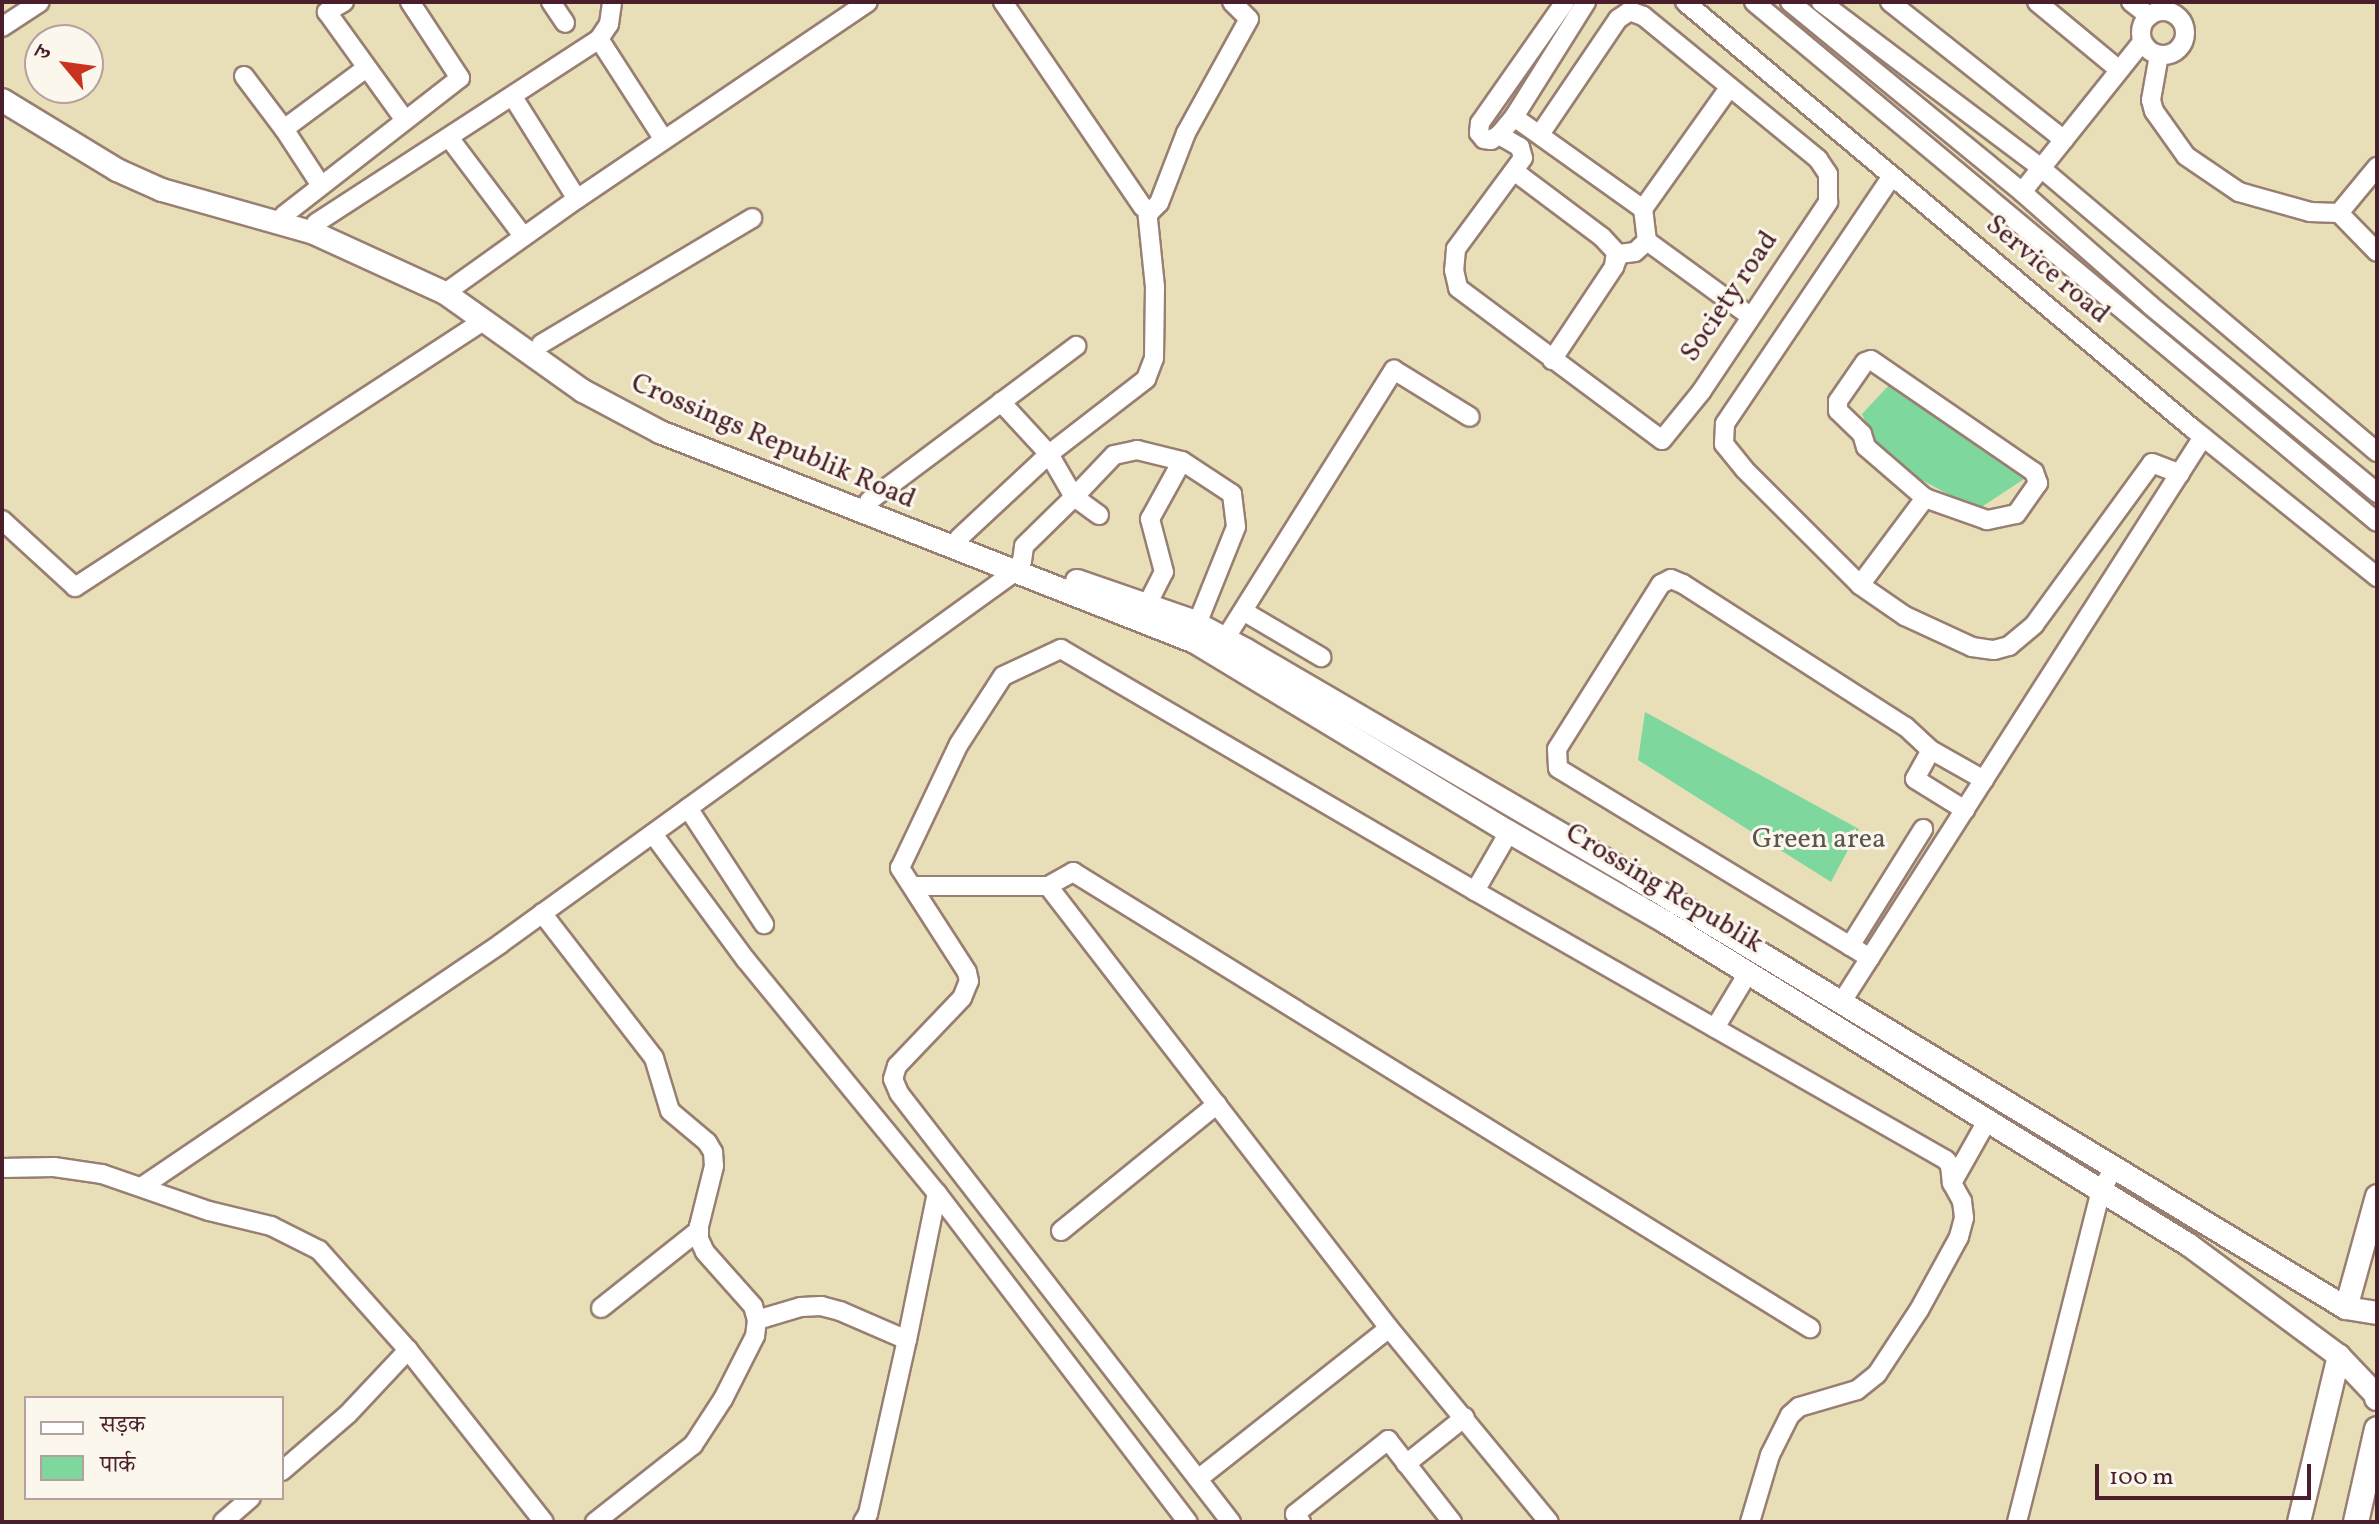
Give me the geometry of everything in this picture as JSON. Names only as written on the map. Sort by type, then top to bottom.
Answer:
[{"type":"main road","points":[[2356,1522],[2377,1429]]},
{"type":"street","points":[[2,27],[40,2]]},
{"type":"street","points":[[344,2],[327,12],[405,120]]},
{"type":"street","points":[[284,215],[460,78],[410,2]]},
{"type":"street","points":[[551,2],[565,23]]},
{"type":"street","points":[[316,223],[450,139],[599,39],[609,24],[612,2]]},
{"type":"street","points":[[449,289],[868,2]]},
{"type":"street","points":[[959,538],[1049,454],[1146,379],[1154,358],[1155,287],[1147,210],[1003,2]]},
{"type":"street","points":[[1147,210],[1155,209],[1159,203],[1186,133],[1249,19],[1232,2]]},
{"type":"street","points":[[1565,2],[1480,123],[1479,133],[1484,139],[1499,135],[1514,117],[1586,2]]},
{"type":"street","name":"Service road","points":[[1685,2],[2203,437],[2377,577]]},
{"type":"street","points":[[1754,2],[2377,522]]},
{"type":"street","points":[[1790,2],[2022,192],[2150,305],[2374,490],[2354,503]]},
{"type":"street","points":[[1821,2],[2041,168],[2377,452]]},
{"type":"street","points":[[1890,2],[2064,140]]},
{"type":"street","points":[[2037,2],[2118,69]]},
{"type":"street","points":[[2131,2],[2176,16],[2185,35],[2173,53],[2159,55],[2142,42]]},
{"type":"street","points":[[2022,192],[2142,42],[2142,28],[2161,10]]},
{"type":"street","name":"Society road","points":[[1499,135],[1523,152],[1514,171],[1466,231],[1456,249],[1454,270],[1458,288],[1662,440],[1701,392],[1828,202],[1828,174],[1818,159],[1643,16],[1630,11],[1618,19],[1540,134]]},
{"type":"street","points":[[599,39],[664,140]]},
{"type":"street","points":[[2159,55],[2151,100],[2161,122],[2186,156],[2239,192],[2299,210],[2339,213],[2377,252]]},
{"type":"street","points":[[284,129],[366,68]]},
{"type":"street","points":[[244,76],[320,184]]},
{"type":"street","points":[[2,87],[139,166],[316,223],[390,252],[541,344],[597,386],[629,404],[959,538],[1017,567],[1147,605],[1634,877],[2346,1308],[2377,1313]]},
{"type":"street","points":[[1729,88],[1643,209],[1647,241],[1750,316]]},
{"type":"street","points":[[513,97],[577,199]]},
{"type":"street","name":"Crossings Republik Road","points":[[2,100],[89,154],[162,190],[314,233],[449,289],[484,320],[583,391],[660,432],[1208,638]]},
{"type":"street","points":[[1514,117],[1643,209]]},
{"type":"street","points":[[450,139],[523,236]]},
{"type":"street","points":[[2339,213],[2377,167]]},
{"type":"street","points":[[1514,171],[1602,237],[1616,252],[1614,267]]},
{"type":"street","points":[[1892,176],[1757,375],[1722,433],[1724,444],[1744,469],[1860,585],[1905,616],[1972,647],[1994,650],[2009,646],[2034,625],[2152,463],[2180,474]]},
{"type":"street","points":[[541,344],[752,218]]},
{"type":"street","points":[[1552,360],[1614,267],[1619,254],[1635,252],[1647,241]]},
{"type":"street","points":[[2,520],[75,587],[484,320]]},
{"type":"street","points":[[869,501],[1076,346]]},
{"type":"street","points":[[1871,360],[2034,472],[2038,483],[2016,514],[1987,520],[1925,498],[1866,447],[1862,434],[1838,411],[1838,401],[1865,362],[1871,360]]},
{"type":"street","points":[[1208,638],[1243,611],[1394,370],[1470,417]]},
{"type":"street","points":[[1001,402],[1049,454],[1074,497],[1099,515]]},
{"type":"street","points":[[1841,1003],[2203,437]]},
{"type":"street","points":[[143,1186],[542,913],[1017,567],[1024,546],[1114,455],[1137,450],[1182,461],[1232,494],[1236,527],[1208,638]]},
{"type":"street","points":[[1147,605],[1164,572],[1150,519],[1182,461]]},
{"type":"street","points":[[1860,585],[1925,498]]},
{"type":"street","points":[[1870,958],[1558,768],[1557,749],[1661,584],[1671,579],[1906,727],[1931,750],[1984,780]]},
{"type":"street","points":[[1243,611],[1321,657]]},
{"type":"street","name":"Crossing Republik","points":[[1208,638],[1509,832],[1748,973],[2189,1245],[2339,1356],[2377,1397]]},
{"type":"street","points":[[1231,1522],[895,1087],[893,1072],[897,1066],[962,998],[969,981],[967,972],[900,868],[959,744],[1003,676],[1061,649],[1475,891],[1946,1160],[1952,1183],[1962,1201],[1964,1218],[1959,1237],[1919,1310],[1877,1374],[1857,1390],[1799,1407],[1790,1415],[1770,1455],[1750,1522]]},
{"type":"street","points":[[1931,750],[1915,779],[1965,810]]},
{"type":"street","points":[[688,808],[764,924]]},
{"type":"street","points":[[1475,891],[1509,832]]},
{"type":"street","points":[[1850,946],[1920,833],[1939,850]]},
{"type":"street","points":[[653,834],[746,960],[937,1193],[1188,1522]]},
{"type":"street","points":[[912,886],[1048,886],[1073,872],[1810,1328]]},
{"type":"street","points":[[1048,886],[1389,1328],[1549,1522]]},
{"type":"street","points":[[542,913],[654,1058],[670,1111],[707,1142],[713,1152],[714,1166],[699,1230],[705,1252],[753,1306],[757,1320],[755,1336],[729,1387],[693,1445],[595,1522]]},
{"type":"street","points":[[1715,1028],[1748,973]]},
{"type":"street","points":[[1061,1231],[1217,1104]]},
{"type":"street","points":[[1952,1183],[1987,1121]]},
{"type":"street","points":[[2,1168],[54,1167],[102,1174],[295,1236],[319,1250],[408,1350],[544,1522]]},
{"type":"street","points":[[2017,1522],[2101,1191],[2113,1169]]},
{"type":"street","points":[[863,1522],[868,1514],[937,1193]]},
{"type":"street","points":[[2346,1308],[2377,1196]]},
{"type":"street","points":[[601,1308],[699,1230]]},
{"type":"street","points":[[757,1320],[801,1307],[821,1306],[907,1340]]},
{"type":"street","points":[[1198,1479],[1389,1328]]},
{"type":"street","points":[[284,1469],[348,1414],[408,1350]]},
{"type":"street","points":[[2299,1522],[2339,1356]]},
{"type":"street","points":[[1406,1464],[1465,1417]]},
{"type":"street","points":[[1301,1522],[1295,1514],[1388,1440],[1452,1522]]},
{"type":"street","points":[[223,1522],[249,1500]]},
{"type":"green space","points":[[1891,383],[2024,479],[1977,510],[1909,473],[1876,445],[1862,414]]},
{"type":"green space","name":"Green area","points":[[1645,712],[1859,829],[1831,882],[1638,760]]}]
